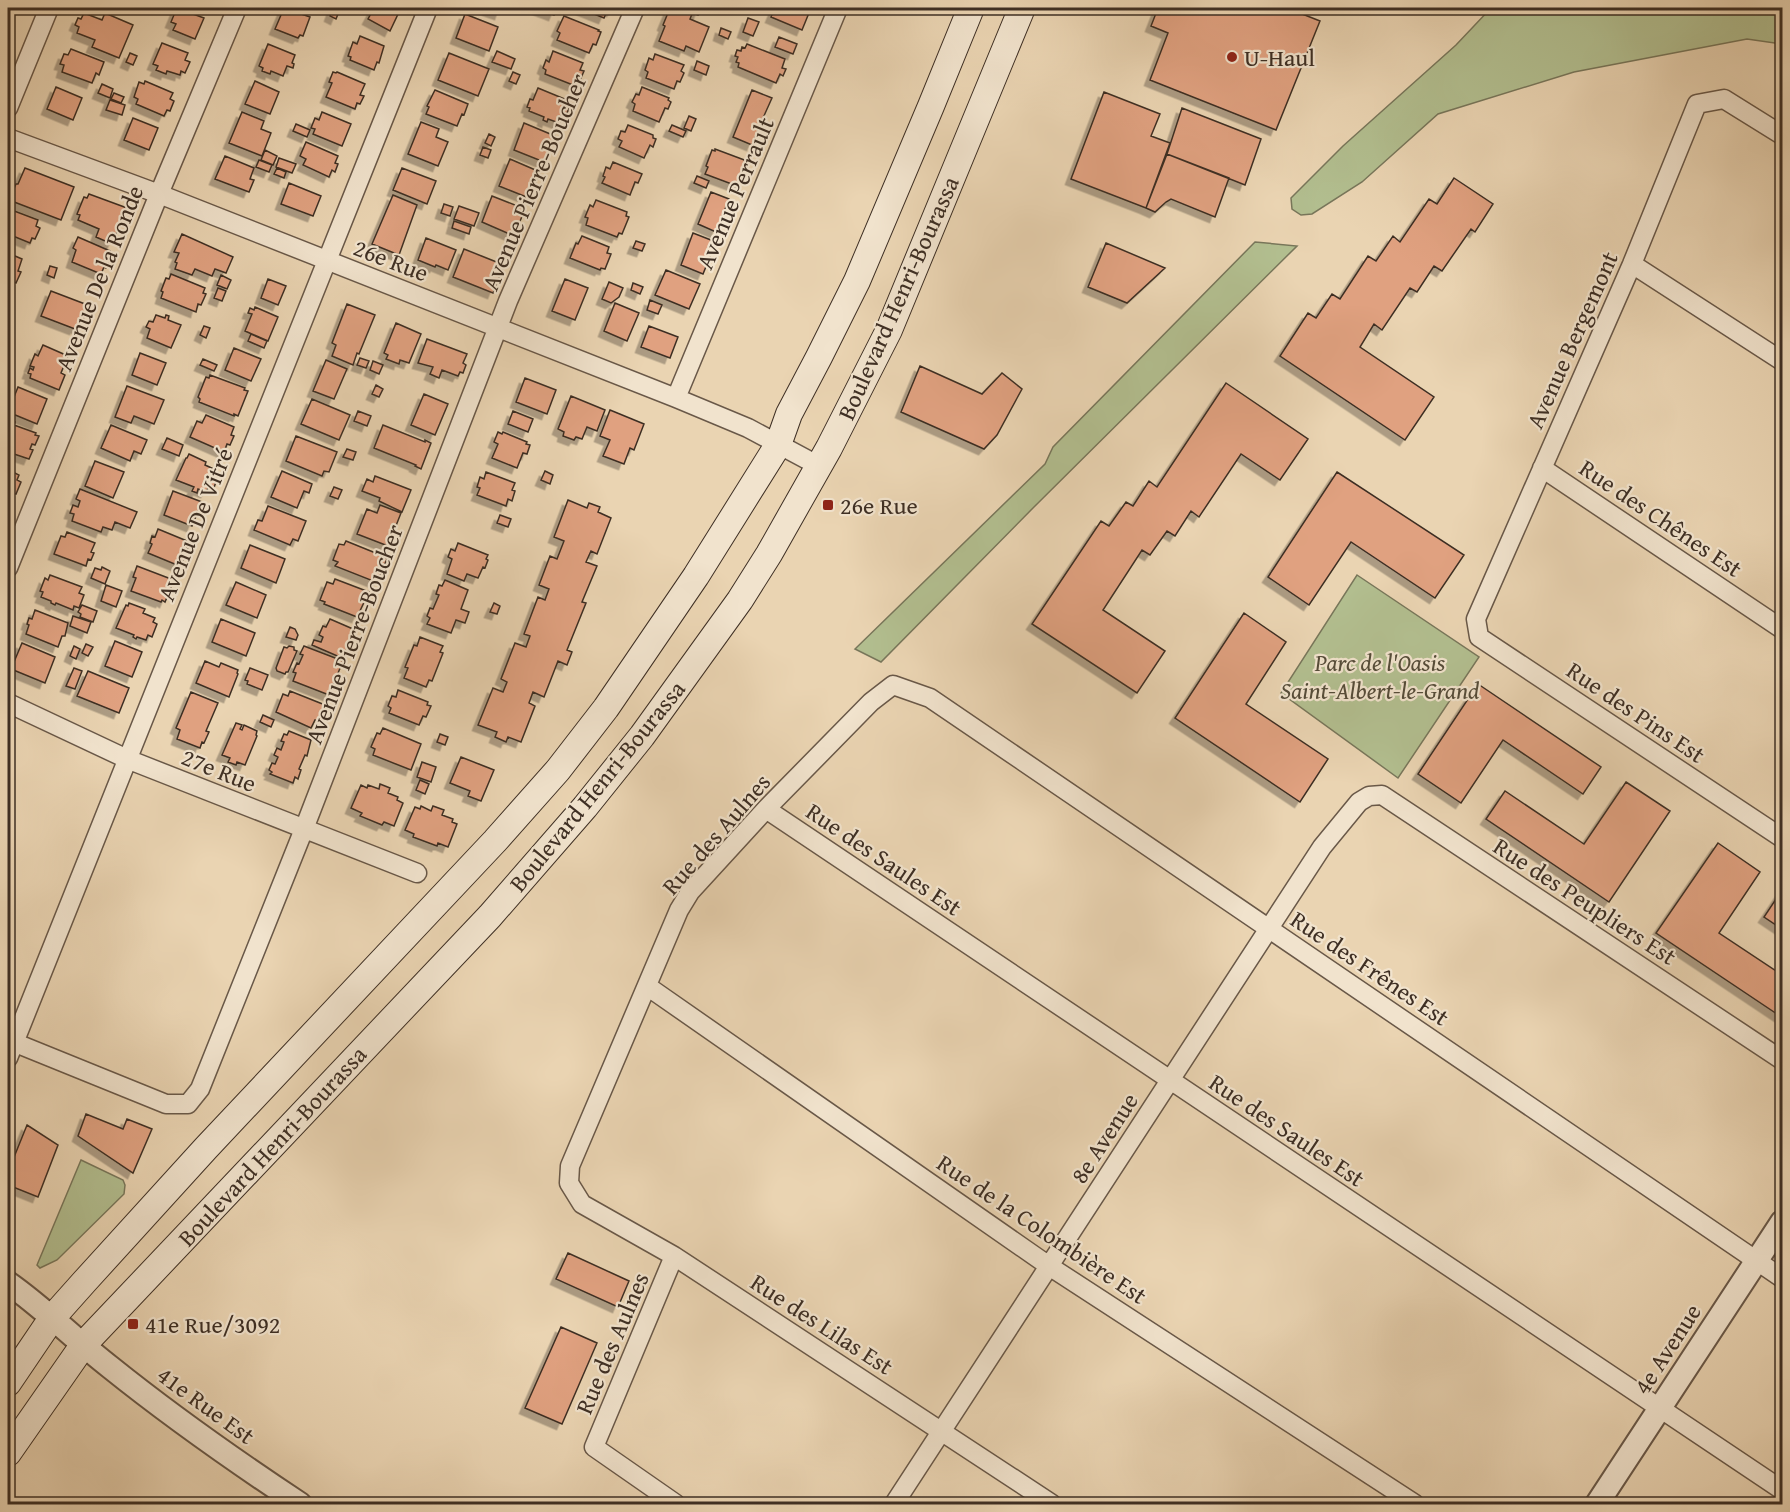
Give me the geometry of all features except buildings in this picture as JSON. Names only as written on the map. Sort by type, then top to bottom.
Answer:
[{"type":"main road","name":"Boulevard Henri-Bourassa","points":[[8,1383],[52,1318],[206,1148],[458,883],[558,770],[606,708],[696,576],[778,445],[789,414],[857,280],[971,8]]},
{"type":"main road","name":"Boulevard Henri-Bourassa","points":[[8,1454],[84,1344],[490,916],[585,807],[642,736],[740,600],[819,466],[890,330],[1022,8]]},
{"type":"street","points":[[8,108],[49,8]]},
{"type":"street","name":"Avenue De la Ronde","points":[[8,568],[237,8]]},
{"type":"street","name":"Avenue De Vitré","points":[[10,1050],[428,8]]},
{"type":"street","name":"Avenue Pierre-Boucher","points":[[10,1050],[166,1104],[188,1104],[200,1089],[304,829],[498,328],[634,8]]},
{"type":"street","name":"Avenue Perrault","points":[[676,398],[838,8]]},
{"type":"street","name":"Avenue Bergemont","points":[[1476,619],[1632,264],[1697,104],[1724,99],[1782,135]]},
{"type":"street","name":"26e Rue","points":[[8,138],[159,194],[676,398],[748,428],[819,466]]},
{"type":"street","points":[[1632,264],[1782,361]]},
{"type":"street","name":"Rue des Chênes Est","points":[[1542,468],[1782,629]]},
{"type":"street","name":"Rue des Pins Est","points":[[1476,619],[1479,636],[1782,838]]},
{"type":"street","name":"Rue des Aulnes","points":[[569,1183],[570,1166],[679,910],[690,892],[766,809],[871,702],[894,685],[930,698]]},
{"type":"street","name":"Rue des Frênes Est","points":[[930,698],[1782,1278]]},
{"type":"street","name":"27e Rue","points":[[8,703],[127,759],[417,873]]},
{"type":"street","name":"Rue des Peupliers Est","points":[[1359,802],[1369,796],[1382,795],[1782,1060]]},
{"type":"street","name":"8e Avenue","points":[[894,1504],[1322,847],[1359,802]]},
{"type":"street","name":"Rue des Saules Est","points":[[766,809],[1782,1490]]},
{"type":"street","name":"Rue de la Colombière Est","points":[[647,986],[1049,1266],[1415,1504]]},
{"type":"street","name":"Rue des Lilas Est","points":[[569,1183],[582,1204],[674,1256],[1052,1504]]},
{"type":"street","name":"4e Avenue","points":[[1597,1504],[1782,1222]]},
{"type":"street","name":"Rue des Aulnes","points":[[674,1256],[594,1447],[676,1504]]},
{"type":"street","name":"41e Rue Est","points":[[8,1283],[156,1403],[300,1504]]},
{"type":"green space","points":[[1491,8],[1782,8],[1782,44],[1747,39],[1574,72],[1438,114],[1362,182],[1312,214],[1301,215],[1292,209],[1291,198],[1343,146],[1456,45]]},
{"type":"green space","points":[[1255,242],[1297,246],[881,662],[855,649],[1045,464],[1053,447]]},
{"type":"green space","name":"Parc de l'Oasis Saint-Albert-le-Grand","points":[[1357,575],[1479,657],[1398,778],[1281,693]]},
{"type":"green space","points":[[81,1160],[123,1180],[124,1194],[57,1260],[40,1268],[37,1265]]},
{"type":"place","name":"U-Haul","points":[[1232,57]]},
{"type":"place","name":"26e Rue","points":[[828,505]]},
{"type":"place","name":"41e Rue/3092","points":[[133,1324]]}]
